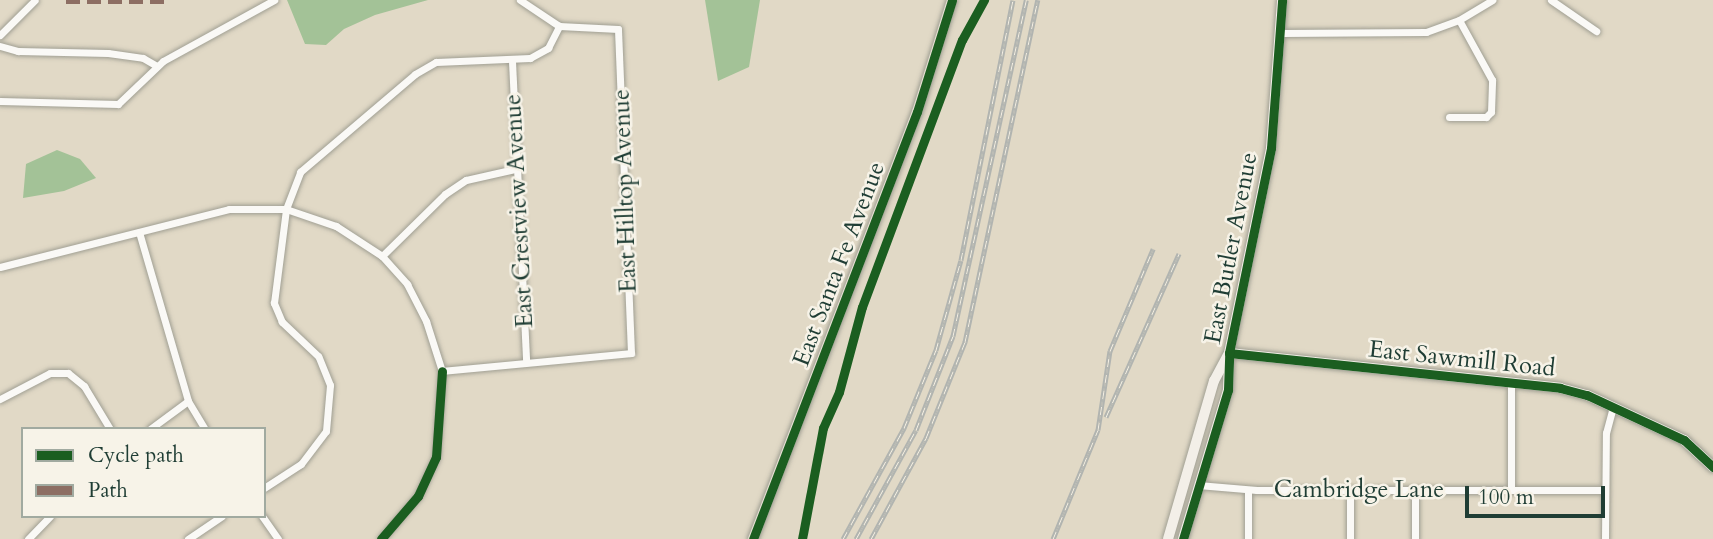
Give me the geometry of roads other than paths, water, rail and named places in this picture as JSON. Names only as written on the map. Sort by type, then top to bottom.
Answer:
[{"type":"main road","name":"East Santa Fe Avenue","points":[[753,539],[917,112],[952,0]]},
{"type":"main road","name":"East Butler Avenue","points":[[1183,539],[1197,485],[1228,390],[1229,353],[1271,148],[1282,0]]},
{"type":"main road","name":"East Butler Avenue","points":[[1168,539],[1214,381],[1229,353]]},
{"type":"main road","name":"East Sawmill Road","points":[[1229,353],[1560,388],[1613,406],[1684,440],[1713,467]]},
{"type":"street","points":[[0,35],[35,0]]},
{"type":"street","points":[[0,101],[118,103],[157,66],[274,0]]},
{"type":"street","points":[[266,487],[302,464],[326,431],[330,385],[318,356],[282,322],[274,303],[286,209],[300,172],[415,74],[436,62],[512,61],[548,48],[559,26],[520,0]]},
{"type":"street","points":[[1281,33],[1426,32],[1459,20],[1492,0]]},
{"type":"street","points":[[1551,0],[1596,32]]},
{"type":"street","points":[[1449,117],[1486,117],[1491,112],[1492,80],[1459,20]]},
{"type":"street","name":"East Hilltop Avenue","points":[[526,360],[631,353],[618,29],[559,26]]},
{"type":"street","points":[[0,46],[18,51],[108,53],[144,58],[157,66]]},
{"type":"street","name":"East Crestview Avenue","points":[[512,61],[526,360]]},
{"type":"street","points":[[382,256],[445,194],[466,180],[515,169]]},
{"type":"street","points":[[0,268],[229,209],[286,209],[336,226],[382,256],[407,284],[426,321],[442,371],[436,457],[418,496],[381,539]]},
{"type":"street","points":[[139,232],[188,401],[204,427]]},
{"type":"street","points":[[442,371],[526,360]]},
{"type":"street","points":[[0,399],[51,373],[68,373],[84,386],[109,427]]},
{"type":"street","points":[[1511,382],[1511,490]]},
{"type":"street","points":[[153,427],[188,401]]},
{"type":"street","points":[[1605,539],[1606,433],[1613,406]]},
{"type":"street","name":"Cambridge Lane","points":[[1197,485],[1248,490],[1605,491]]},
{"type":"street","points":[[1248,490],[1248,539]]},
{"type":"street","points":[[1350,491],[1350,539]]},
{"type":"street","points":[[1415,491],[1415,539]]},
{"type":"street","points":[[27,539],[48,518]]},
{"type":"street","points":[[188,539],[219,518]]},
{"type":"street","points":[[263,518],[278,539]]},
{"type":"railway","points":[[843,539],[904,428],[936,350],[961,260],[1013,0]]},
{"type":"railway","points":[[856,539],[916,430],[953,336],[1026,0]]},
{"type":"railway","points":[[871,539],[926,438],[965,342],[1038,0]]},
{"type":"railway","points":[[1053,539],[1098,430],[1110,351],[1153,249]]},
{"type":"railway","points":[[1106,417],[1179,254]]}]
